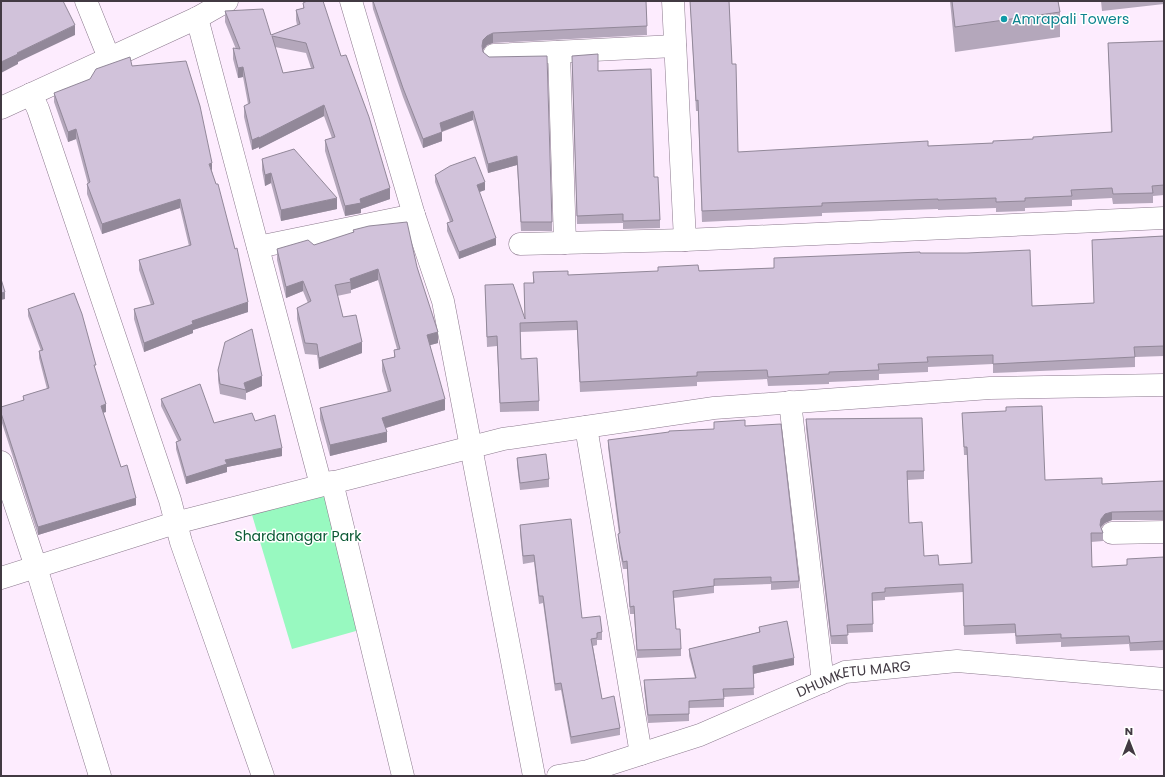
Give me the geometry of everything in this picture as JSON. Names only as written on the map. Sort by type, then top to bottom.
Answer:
[{"type":"street","points":[[86,1],[109,58]]},
{"type":"street","points":[[1,108],[197,18],[226,1]]},
{"type":"street","points":[[351,1],[414,215],[442,301],[534,776]]},
{"type":"street","points":[[673,1],[685,240]]},
{"type":"street","points":[[197,18],[258,247],[327,484],[403,776]]},
{"type":"street","points":[[494,55],[675,46]]},
{"type":"street","points":[[559,52],[565,243]]},
{"type":"street","points":[[30,94],[38,109],[170,500],[175,523],[263,776]]},
{"type":"street","points":[[258,247],[414,215]]},
{"type":"street","points":[[520,244],[685,240],[1164,218]]},
{"type":"street","points":[[1,578],[175,523],[503,439],[714,408],[990,388],[1164,385]]},
{"type":"street","points":[[790,402],[823,682]]},
{"type":"street","points":[[586,427],[641,754]]},
{"type":"street","points":[[1,462],[36,567],[100,776]]},
{"type":"street","points":[[1112,533],[1164,532]]},
{"type":"street","name":"DHUMKETU MARG","points":[[558,776],[588,771],[700,736],[845,672],[958,661],[1164,680]]},
{"type":"green space","name":"Shardanagar Park","points":[[325,489],[363,629],[292,649],[250,508]]},
{"type":"building","points":[[1,1],[63,1],[75,25],[1,62]]},
{"type":"building","points":[[307,1],[323,1],[341,56],[346,55],[369,117],[390,188],[360,199],[361,203],[345,206],[325,140],[335,137],[324,105],[259,138],[252,140],[244,106],[250,103],[243,67],[238,68],[233,48],[240,49],[225,11],[263,9],[271,35],[300,24],[296,10],[304,8],[303,3]],"holes":[[[272,36],[306,43],[314,68],[283,73]]]},
{"type":"building","points":[[373,1],[646,1],[647,26],[493,33],[483,40],[483,52],[489,57],[547,56],[552,222],[521,222],[517,156],[488,164],[473,111],[440,123],[442,132],[423,139],[403,88]]},
{"type":"building","points":[[690,1],[729,1],[732,64],[736,64],[738,152],[928,141],[928,146],[993,143],[993,141],[1033,139],[1033,137],[1112,132],[1108,43],[1164,41],[1164,185],[1152,186],[1153,193],[1113,194],[1112,188],[1071,190],[1072,196],[1025,198],[1025,201],[996,202],[996,198],[938,199],[822,203],[822,206],[702,211],[698,100],[696,101]]},
{"type":"building","points":[[952,1],[1058,1],[1060,12],[955,27]]},
{"type":"building","points":[[598,54],[598,71],[651,69],[654,177],[658,177],[660,220],[623,221],[623,214],[577,216],[572,56]]},
{"type":"building","points":[[130,57],[132,66],[186,61],[200,106],[212,163],[209,164],[216,184],[218,184],[235,249],[237,248],[248,302],[192,321],[193,324],[144,343],[134,309],[154,304],[139,260],[191,245],[180,199],[102,224],[87,184],[90,182],[76,129],[68,132],[54,93],[90,79],[96,69]]},
{"type":"building","points":[[294,149],[337,198],[281,210],[271,173],[265,175],[262,159]]},
{"type":"building","points":[[475,157],[485,182],[477,185],[496,238],[459,252],[447,223],[453,221],[435,175],[450,166]]},
{"type":"building","points":[[407,222],[417,267],[438,332],[427,335],[445,399],[382,418],[387,432],[330,445],[320,408],[391,391],[382,360],[395,357],[394,350],[400,349],[378,269],[350,279],[351,282],[335,285],[343,317],[356,315],[362,342],[319,358],[317,344],[305,343],[297,308],[311,301],[303,281],[286,287],[277,249],[308,240],[314,245],[354,232],[353,230],[369,226]]},
{"type":"building","points":[[1164,236],[1164,346],[1134,347],[1135,357],[993,364],[993,355],[927,357],[928,362],[878,364],[879,370],[829,372],[829,374],[768,377],[767,370],[697,372],[697,376],[580,382],[577,321],[520,323],[521,359],[537,358],[539,401],[500,403],[497,336],[487,337],[485,285],[513,284],[525,319],[524,283],[534,283],[533,272],[568,271],[568,275],[658,271],[658,267],[698,265],[699,271],[774,268],[774,258],[920,252],[967,253],[1030,250],[1032,306],[1094,303],[1092,240]]},
{"type":"building","points":[[1,279],[5,292],[1,293]]},
{"type":"building","points":[[74,293],[82,314],[96,365],[94,365],[106,404],[101,406],[121,467],[127,465],[136,498],[38,527],[1,413],[1,407],[24,400],[23,396],[49,388],[39,351],[43,350],[28,309]]},
{"type":"building","points":[[252,329],[262,376],[244,383],[246,390],[220,384],[218,370],[225,342]]},
{"type":"building","points":[[200,384],[214,423],[252,413],[255,421],[275,415],[282,448],[225,460],[227,464],[186,477],[176,442],[181,440],[161,399]]},
{"type":"building","points":[[1042,406],[1045,480],[1102,478],[1102,484],[1164,481],[1164,511],[1112,512],[1105,514],[1101,519],[1100,525],[1103,533],[1091,533],[1092,567],[1127,565],[1127,559],[1164,557],[1164,641],[1130,643],[1129,636],[1061,638],[1061,634],[1016,636],[1015,624],[964,626],[963,584],[885,588],[885,592],[872,593],[873,624],[847,625],[848,635],[831,636],[806,419],[922,418],[924,471],[907,471],[909,523],[922,522],[924,556],[938,555],[939,565],[972,563],[967,447],[964,447],[962,413],[1006,411],[1006,407]]},
{"type":"building","points":[[745,420],[745,426],[781,424],[799,581],[771,582],[771,577],[714,579],[714,586],[673,591],[676,629],[680,629],[681,649],[637,650],[634,606],[630,607],[627,561],[623,562],[619,541],[618,534],[620,533],[608,440],[669,431],[714,429],[714,422]]},
{"type":"building","points":[[546,454],[549,479],[520,483],[517,458]]},
{"type":"building","points":[[571,519],[582,618],[600,616],[602,632],[597,633],[597,638],[591,639],[602,699],[614,696],[620,728],[571,737],[561,683],[555,684],[543,596],[539,596],[534,555],[523,556],[520,525]]},
{"type":"building","points":[[787,621],[794,658],[753,666],[754,688],[723,689],[724,699],[689,701],[689,714],[648,715],[644,680],[696,678],[689,649],[760,632],[759,627]]},
{"type":"place","name":"Amrapali Towers","points":[[1004,19]]}]
